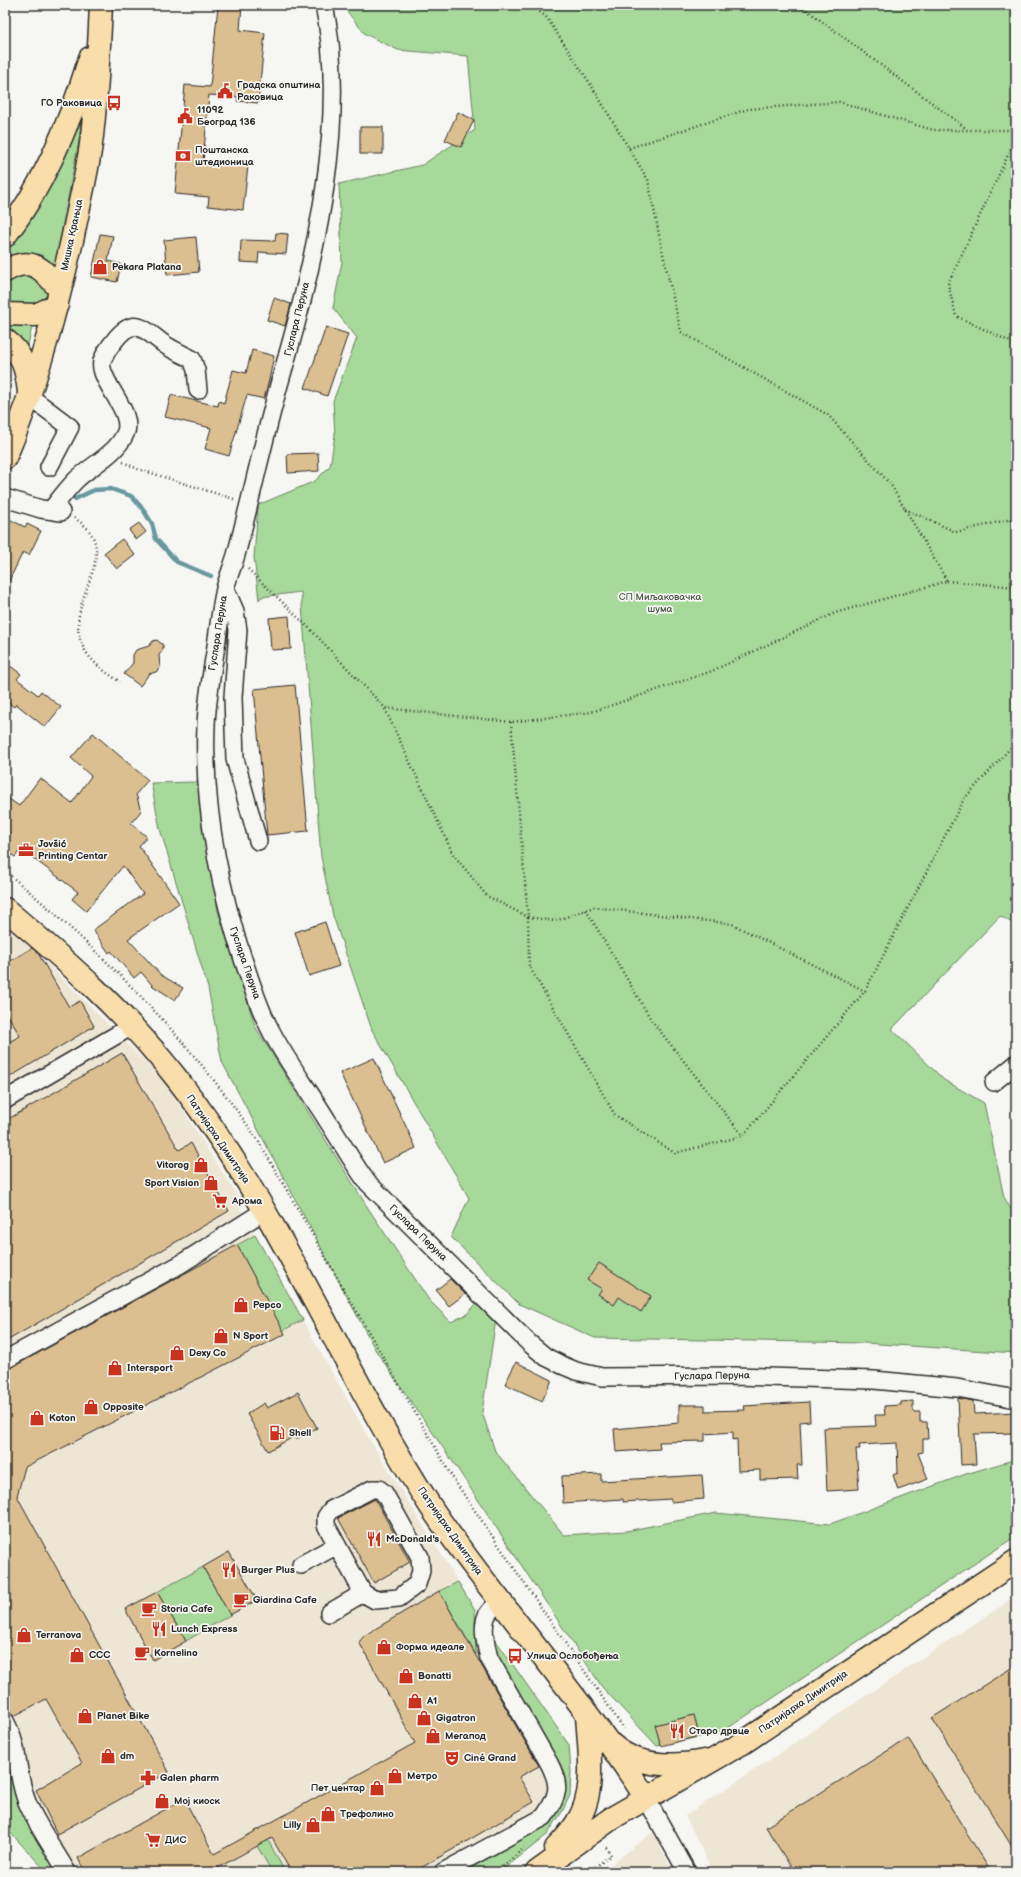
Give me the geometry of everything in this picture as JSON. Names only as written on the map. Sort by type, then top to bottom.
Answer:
[{"type":"main road","points":[[5,236],[27,204],[62,136],[82,86],[101,12]]},
{"type":"main road","name":"Мишка Крањца","points":[[5,458],[29,396],[58,297],[91,145],[99,70],[101,12]]},
{"type":"main road","points":[[5,271],[19,264],[39,267],[58,297],[36,315],[5,314]]},
{"type":"main road","points":[[5,340],[18,352],[23,360],[28,379],[29,396]]},
{"type":"main road","name":"Патријарха Димитрија","points":[[5,909],[70,963],[132,1026],[178,1080],[226,1149],[264,1211],[352,1373],[408,1470],[461,1551],[606,1739],[646,1798],[717,1759],[1016,1561]]},
{"type":"main road","points":[[537,1872],[576,1824],[587,1798],[590,1773],[587,1715]]},
{"type":"main road","points":[[606,1739],[626,1754],[654,1763],[676,1765],[717,1759]]},
{"type":"main road","points":[[537,1872],[612,1818],[646,1798]]},
{"type":"street","name":"Гуслара Перуна","points":[[324,5],[330,35],[333,116],[325,178],[311,260],[295,332],[247,504],[236,556],[225,588],[208,694],[205,750],[214,838],[231,922],[256,997],[270,1030],[291,1066],[328,1120],[350,1160],[367,1182],[460,1272],[529,1343],[546,1356],[576,1371],[609,1377],[735,1376],[874,1380],[957,1388],[1016,1399]]},
{"type":"street","points":[[5,498],[57,511],[76,480],[114,450],[126,434],[126,418],[104,374],[102,362],[108,349],[125,330],[132,326],[144,329],[167,346],[192,359],[196,370],[198,390]]},
{"type":"street","points":[[29,396],[70,427],[49,467]]},
{"type":"street","points":[[225,588],[235,611],[238,630],[233,697],[236,759],[258,841]]},
{"type":"street","points":[[5,1100],[132,1026]]},
{"type":"street","points":[[994,1082],[1016,1064]]},
{"type":"street","points":[[5,1360],[179,1265],[264,1211]]},
{"type":"street","points":[[372,1489],[379,1489],[384,1492],[420,1557],[421,1571],[417,1584],[399,1598],[375,1600],[362,1593],[326,1525],[326,1517],[330,1510],[372,1489]]},
{"type":"street","points":[[301,1565],[337,1545]]},
{"type":"street","points":[[329,1613],[362,1593]]},
{"type":"street","points":[[442,1872],[544,1816],[552,1806],[557,1794],[557,1780],[549,1763],[489,1658],[486,1646],[486,1620],[489,1612],[501,1601]]},
{"type":"street","points":[[5,1721],[14,1739],[21,1783],[27,1802],[67,1872]]},
{"type":"street","points":[[646,1798],[687,1872]]},
{"type":"path","points":[[532,5],[547,18],[591,85],[648,180],[681,332],[828,415],[891,485],[947,581]]},
{"type":"path","points":[[800,5],[968,130]]},
{"type":"path","points":[[629,148],[748,109],[839,102],[933,130],[1016,130]]},
{"type":"path","points":[[1016,138],[948,284],[956,316],[1013,343],[1016,353]]},
{"type":"path","points":[[138,469],[247,504]]},
{"type":"path","points":[[905,508],[956,532],[1016,518]]},
{"type":"path","points":[[57,511],[76,519],[91,533],[95,546],[95,567],[83,597],[77,620],[83,645],[88,656],[98,666],[120,682]]},
{"type":"path","points":[[236,556],[311,630],[385,708],[453,854],[487,896],[528,917],[555,921],[594,907],[732,924],[865,991]]},
{"type":"path","points":[[385,708],[511,722],[592,712],[712,671],[834,614],[947,581],[1016,587]]},
{"type":"path","points":[[511,722],[528,917],[529,966],[615,1115],[675,1153],[742,1136],[865,991],[964,798],[1016,742]]},
{"type":"path","points":[[5,871],[102,956],[180,1039],[232,1102],[283,1183],[454,1480],[628,1735]]},
{"type":"path","points":[[586,910],[652,1021],[742,1136]]},
{"type":"path","points":[[589,1872],[611,1855],[603,1844]]},
{"type":"shaded area","points":[[5,921],[163,1079],[244,1206],[240,1209],[370,1440],[485,1625],[569,1745],[571,1772],[570,1795],[562,1812],[547,1835],[500,1872],[60,1872],[5,1769]]},
{"type":"shaded area","points":[[1016,1596],[1016,1872],[713,1872],[685,1816]]},
{"type":"shaded area","points":[[653,1832],[673,1872],[601,1872]]},
{"type":"green space","name":"СП Миљаковачка шума","points":[[342,5],[1016,5],[1016,925],[1000,916],[892,1029],[944,1080],[984,1103],[1004,1197],[1016,1218],[1016,1353],[864,1343],[595,1338],[519,1304],[451,1237],[469,1198],[372,1030],[333,916],[321,857],[301,592],[261,597],[259,600],[254,557],[258,505],[315,481],[330,466],[335,435],[333,401],[357,338],[333,308],[342,262],[339,184],[422,165],[475,130],[468,56],[398,50],[365,34]]},
{"type":"green space","points":[[79,120],[81,122],[80,135],[55,266],[44,260],[8,257],[5,259],[5,244]]},
{"type":"green space","points":[[28,269],[46,280],[49,296],[41,304],[5,308],[5,278]]},
{"type":"green space","points":[[5,322],[32,327],[28,345],[18,342],[5,330]]},
{"type":"green space","points":[[197,782],[218,911],[256,1028],[368,1208],[429,1300],[451,1322],[467,1314],[478,1302],[496,1319],[482,1412],[495,1451],[564,1535],[626,1531],[716,1513],[830,1524],[966,1474],[1016,1459],[1016,1536],[722,1732],[657,1746],[602,1687],[455,1465],[376,1351],[222,1062],[208,988],[160,829],[151,783]]},
{"type":"green space","points":[[255,1235],[303,1320],[282,1331],[237,1245]]},
{"type":"green space","points":[[203,1567],[230,1615],[186,1641],[157,1592]]},
{"type":"green space","points":[[458,1582],[475,1610],[476,1655],[439,1591]]},
{"type":"green space","points":[[490,1632],[569,1745],[571,1772],[570,1795],[562,1812],[547,1835],[500,1872],[452,1872],[558,1801],[491,1650]]},
{"type":"green space","points":[[5,1769],[60,1872],[47,1872],[5,1827]]},
{"type":"green space","points":[[268,1840],[285,1872],[272,1872],[257,1846]]},
{"type":"building","points":[[218,5],[242,5],[240,30],[265,33],[258,103],[237,101],[238,97],[209,95],[203,162],[248,166],[243,210],[208,206],[209,197],[175,194],[185,85],[210,87]]},
{"type":"building","points":[[458,112],[474,120],[461,147],[445,140]]},
{"type":"building","points":[[360,127],[383,127],[383,154],[360,154]]},
{"type":"building","points":[[276,233],[288,234],[286,254],[259,252],[258,263],[240,262],[241,240],[275,241]]},
{"type":"building","points":[[100,234],[113,236],[108,261],[121,264],[117,282],[91,277]]},
{"type":"building","points":[[196,237],[199,272],[167,275],[164,240]]},
{"type":"building","points":[[274,298],[291,304],[285,326],[267,320]]},
{"type":"building","points":[[326,327],[348,334],[327,396],[305,388]]},
{"type":"building","points":[[252,350],[274,356],[269,380],[264,399],[247,395],[229,456],[205,449],[211,428],[165,417],[171,395],[218,406],[219,401],[224,403],[233,370],[246,373]]},
{"type":"building","points":[[318,453],[319,471],[288,473],[287,454]]},
{"type":"building","points":[[5,517],[25,527],[27,524],[41,531],[29,555],[23,552],[5,589]]},
{"type":"building","points":[[139,523],[146,532],[136,540],[129,530]]},
{"type":"building","points":[[122,539],[135,555],[117,569],[104,553]]},
{"type":"building","points":[[289,616],[291,649],[271,650],[269,618]]},
{"type":"building","points":[[157,640],[163,645],[163,650],[159,655],[160,668],[156,672],[149,674],[140,686],[124,674],[133,663],[133,655],[136,650],[149,646],[153,641]]},
{"type":"building","points":[[5,662],[21,674],[17,679],[38,695],[41,691],[61,707],[45,727],[16,704],[14,707],[5,700]]},
{"type":"building","points":[[295,685],[308,831],[267,835],[254,689]]},
{"type":"building","points":[[93,733],[148,780],[136,794],[141,811],[131,823],[147,837],[139,846],[179,903],[128,939],[161,975],[183,988],[175,1000],[153,986],[141,972],[134,978],[111,951],[109,953],[93,930],[143,894],[123,866],[86,911],[72,899],[78,892],[21,849],[15,857],[5,850],[5,796],[19,806],[40,778],[72,803],[91,776],[71,758]]},
{"type":"building","points":[[325,922],[339,966],[309,976],[295,932]]},
{"type":"building","points":[[32,948],[38,953],[69,1007],[80,1001],[94,1026],[5,1080],[5,1044],[20,1036],[5,1010],[5,964]]},
{"type":"building","points":[[122,1053],[179,1150],[191,1143],[229,1211],[5,1342],[5,1121]]},
{"type":"building","points":[[374,1058],[416,1148],[383,1163],[340,1073]]},
{"type":"building","points":[[237,1245],[285,1334],[25,1467],[17,1496],[169,1772],[57,1834],[36,1790],[82,1763],[46,1699],[14,1716],[5,1700],[5,1371]]},
{"type":"building","points":[[599,1263],[651,1296],[641,1312],[619,1297],[614,1305],[598,1294],[602,1289],[587,1280]]},
{"type":"building","points":[[450,1279],[465,1294],[449,1306],[436,1290]]},
{"type":"building","points":[[516,1362],[552,1380],[542,1401],[505,1384]]},
{"type":"building","points":[[298,1392],[317,1428],[296,1439],[295,1436],[268,1451],[247,1414],[264,1403],[267,1408]]},
{"type":"building","points":[[958,1398],[973,1401],[974,1414],[1016,1412],[1016,1433],[974,1434],[976,1464],[961,1465]]},
{"type":"building","points":[[913,1401],[913,1412],[920,1412],[920,1422],[927,1422],[928,1439],[923,1439],[923,1452],[918,1453],[928,1479],[898,1490],[893,1475],[898,1473],[897,1443],[859,1445],[860,1449],[856,1449],[859,1489],[827,1491],[824,1428],[876,1426],[875,1415],[885,1415],[884,1406],[901,1405],[901,1402]]},
{"type":"building","points":[[809,1402],[810,1421],[800,1422],[802,1465],[797,1465],[798,1479],[760,1480],[760,1470],[738,1471],[737,1439],[733,1440],[733,1432],[705,1434],[705,1441],[659,1442],[660,1449],[616,1452],[614,1429],[679,1423],[679,1405],[705,1405],[705,1411],[745,1410],[744,1406]]},
{"type":"building","points":[[601,1474],[601,1481],[702,1475],[704,1499],[671,1502],[671,1499],[623,1502],[623,1499],[563,1503],[562,1476]]},
{"type":"building","points":[[375,1499],[410,1562],[374,1583],[338,1518]]},
{"type":"building","points":[[229,1552],[257,1600],[230,1615],[203,1567]]},
{"type":"building","points":[[439,1591],[539,1766],[519,1777],[534,1802],[414,1872],[291,1872],[272,1838],[210,1872],[85,1872],[78,1858],[184,1799],[214,1854],[415,1743],[359,1642],[365,1635]]},
{"type":"building","points":[[157,1592],[186,1641],[153,1660],[125,1609]]},
{"type":"building","points":[[1016,1665],[1016,1853],[932,1718]]},
{"type":"building","name":"Старо дрвце","points":[[694,1715],[699,1736],[661,1746],[655,1725]]},
{"type":"building","points":[[908,1738],[991,1872],[794,1872],[766,1827]]},
{"type":"waterway","points":[[75,499],[94,490],[111,489],[131,496],[143,509],[152,524],[156,539],[177,562],[211,576]]},
{"type":"place","name":"Градска општина Раковица","points":[[225,91]]},
{"type":"place","name":"ГО Раковица","points":[[114,103]]},
{"type":"place","name":"11092 Београд 136","points":[[185,116]]},
{"type":"place","name":"Поштанска штедионица","points":[[183,156]]},
{"type":"place","name":"Pekara Platana","points":[[100,267]]},
{"type":"place","name":"Jovšić Printing Centar","points":[[26,850]]},
{"type":"place","name":"Vitorog","points":[[201,1165]]},
{"type":"place","name":"Sport Vision","points":[[211,1183]]},
{"type":"place","name":"Арома","points":[[220,1201]]},
{"type":"place","name":"Pepco","points":[[241,1305]]},
{"type":"place","name":"N Sport","points":[[221,1336]]},
{"type":"place","name":"Dexy Co","points":[[177,1353]]},
{"type":"place","name":"Intersport","points":[[115,1368]]},
{"type":"place","name":"Opposite","points":[[91,1407]]},
{"type":"place","name":"Koton","points":[[37,1418]]},
{"type":"place","name":"Shell","points":[[277,1433]]},
{"type":"place","name":"McDonald's","points":[[374,1539]]},
{"type":"place","name":"Burger Plus","points":[[229,1570]]},
{"type":"place","name":"Giardina Cafe","points":[[241,1600]]},
{"type":"place","name":"Storia Cafe","points":[[149,1609]]},
{"type":"place","name":"Lunch Express","points":[[159,1629]]},
{"type":"place","name":"Terranova","points":[[24,1635]]},
{"type":"place","name":"Форма идеале","points":[[384,1647]]},
{"type":"place","name":"Kornelino","points":[[142,1653]]},
{"type":"place","name":"CCC","points":[[77,1655]]},
{"type":"place","name":"Улица Ослобођења","points":[[515,1656]]},
{"type":"place","name":"Bonatti","points":[[406,1676]]},
{"type":"place","name":"A1","points":[[415,1701]]},
{"type":"place","name":"Planet Bike","points":[[85,1716]]},
{"type":"place","name":"Gigatron","points":[[424,1718]]},
{"type":"place","name":"Старо дрвце","points":[[677,1731]]},
{"type":"place","name":"Мегапод","points":[[433,1736]]},
{"type":"place","name":"dm","points":[[108,1756]]},
{"type":"place","name":"Ciné Grand","points":[[452,1758]]},
{"type":"place","name":"Метро","points":[[395,1776]]},
{"type":"place","name":"Galen pharm","points":[[148,1778]]},
{"type":"place","name":"Пет центар","points":[[377,1788]]},
{"type":"place","name":"Мој киоск","points":[[162,1801]]},
{"type":"place","name":"Трефолино","points":[[328,1814]]},
{"type":"place","name":"Lilly","points":[[313,1825]]},
{"type":"place","name":"ДИС","points":[[153,1840]]}]
